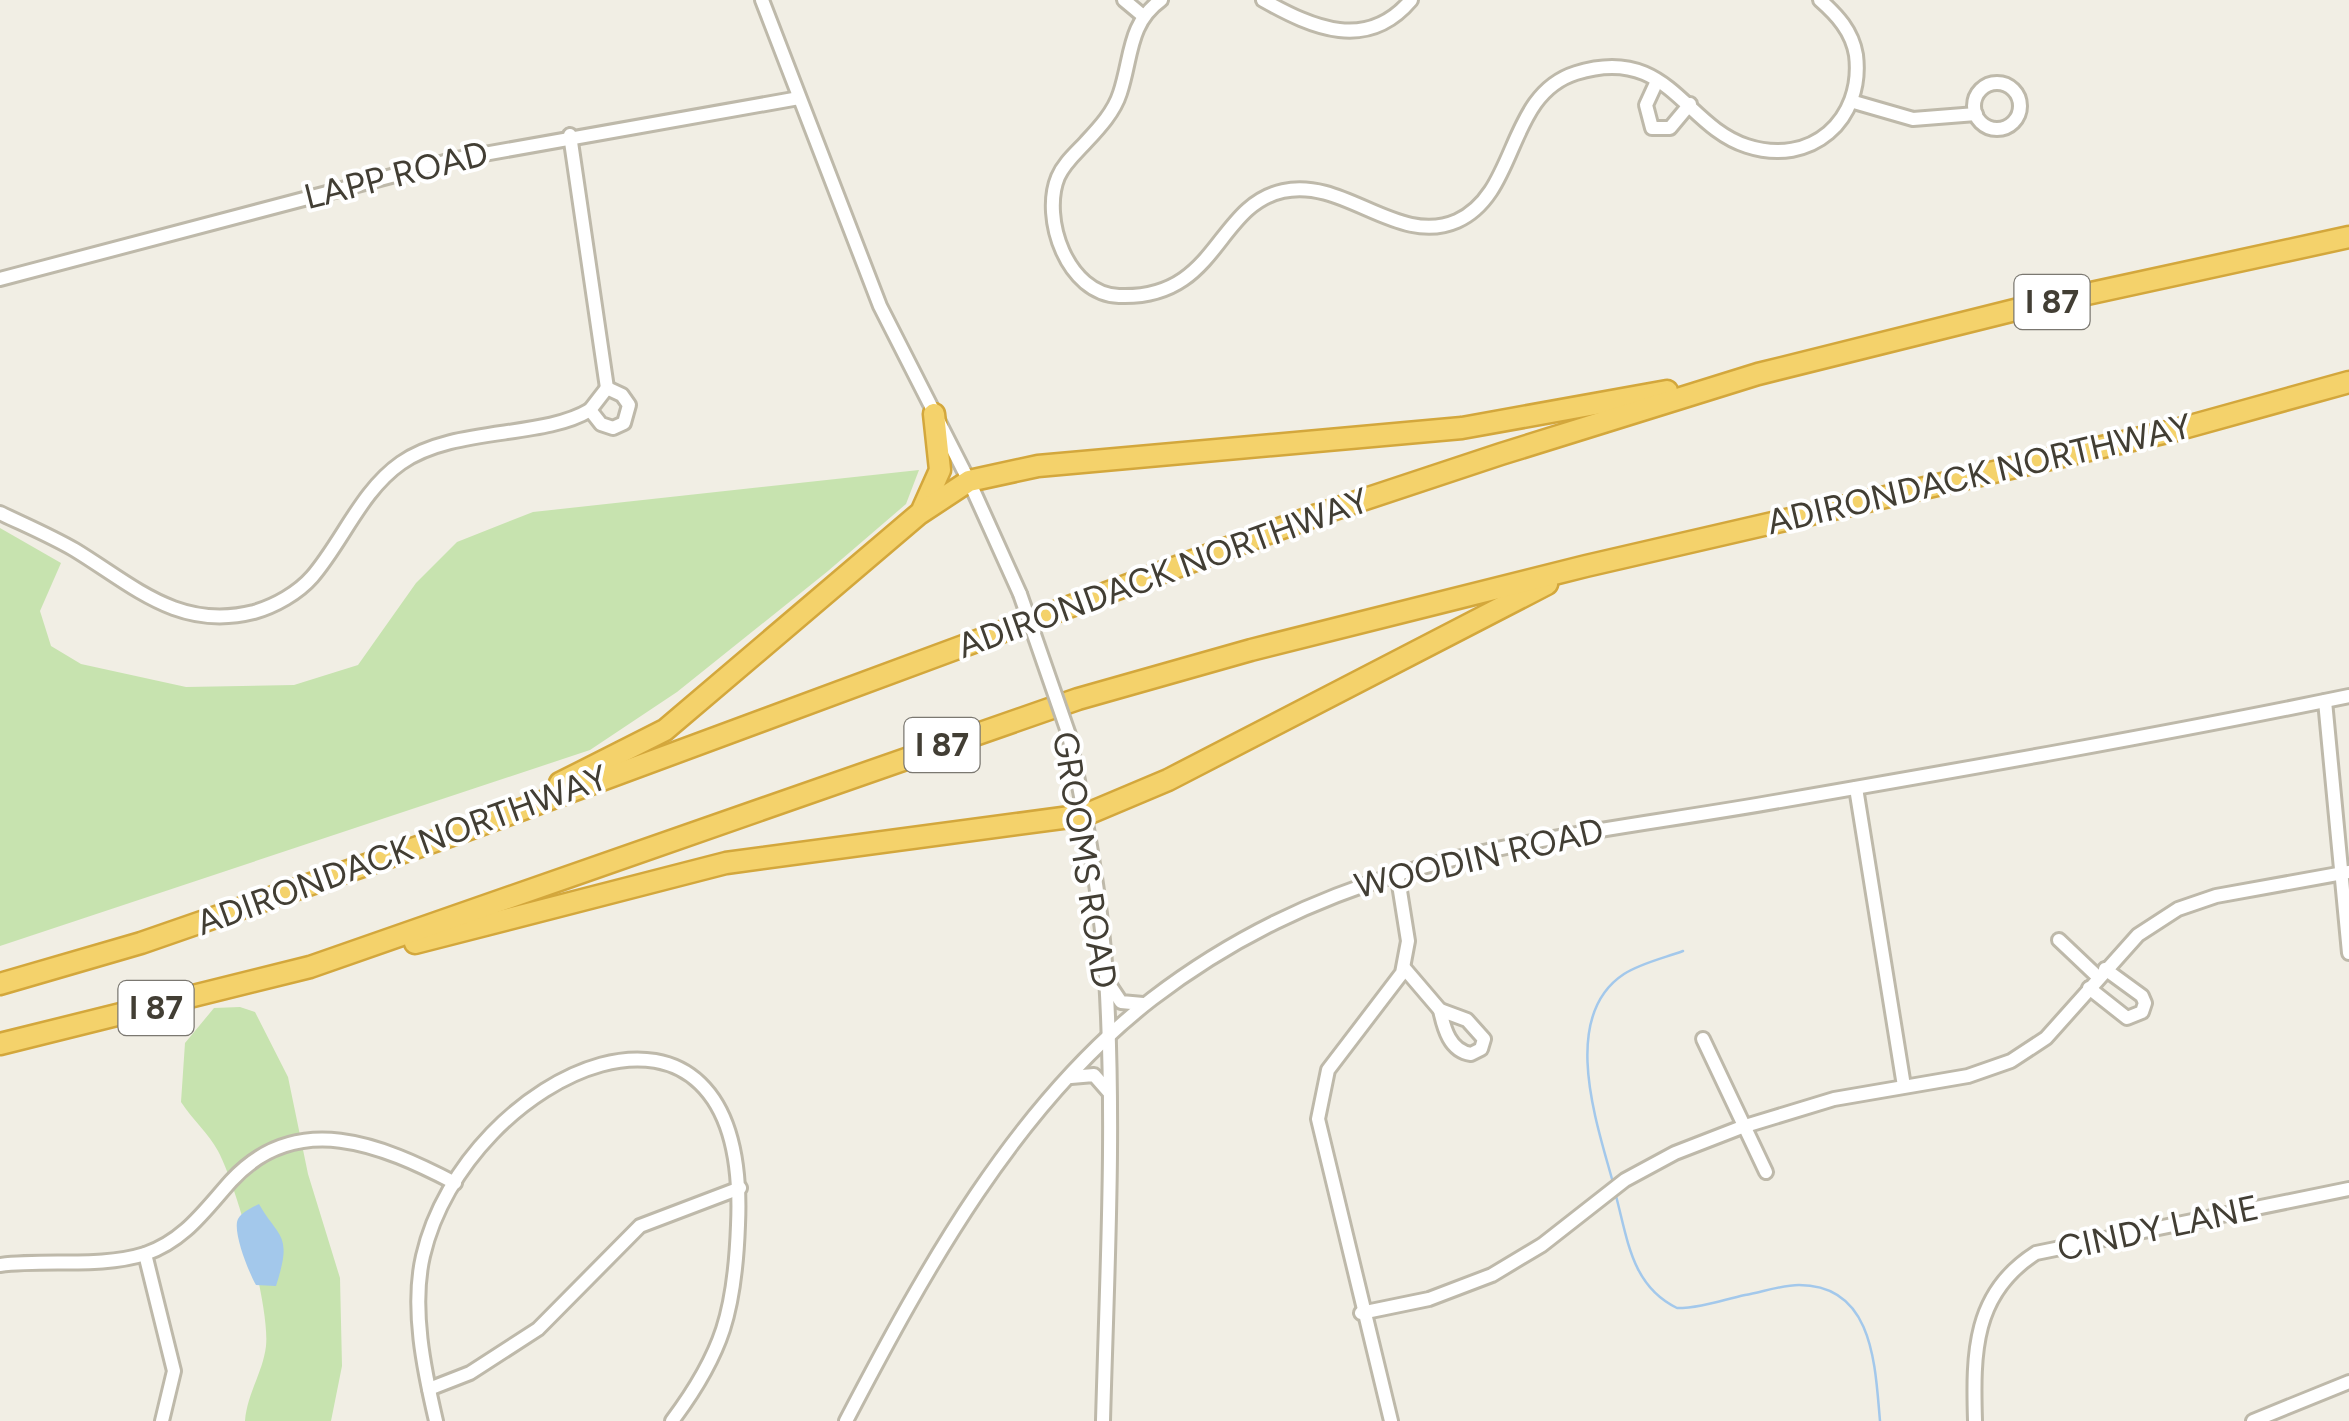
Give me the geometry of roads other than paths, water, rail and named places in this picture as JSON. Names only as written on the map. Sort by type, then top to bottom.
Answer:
[{"type":"highway","name":"ADIRONDACK NORTHWAY","points":[[0,984],[140,943],[464,831],[1318,515],[1758,374],[2027,307],[2349,237]]},
{"type":"highway","points":[[464,831],[665,730],[919,514],[969,481],[1038,466],[1462,428],[1758,374]]},
{"type":"highway","name":"ADIRONDACK NORTHWAY","points":[[0,1044],[310,966],[1078,699],[1251,650],[1586,566],[2176,430],[2349,382]]},
{"type":"highway","points":[[919,514],[938,480],[934,414]]},
{"type":"highway","points":[[310,966],[726,863],[1084,815],[1168,780],[1488,612],[1586,566]]},
{"type":"street","name":"GROOMS ROAD","points":[[762,0],[880,306],[969,481],[1020,594],[1069,736],[1106,975],[1109,1036],[1102,1421]]},
{"type":"street","points":[[1124,0],[1142,16]]},
{"type":"street","points":[[1161,0],[1142,16],[1132,37],[1120,96],[1100,128],[1059,174],[1053,213],[1055,236],[1071,263],[1099,290],[1117,296],[1173,288],[1199,269],[1245,216],[1285,191],[1310,189],[1348,198],[1414,226],[1455,222],[1490,193],[1532,108],[1562,78],[1614,68],[1658,81],[1747,146],[1786,150],[1811,144],[1834,129],[1854,102],[1854,43],[1840,17],[1820,0]]},
{"type":"street","points":[[1263,0],[1317,29],[1342,32],[1373,28],[1402,11],[1411,0]]},
{"type":"street","points":[[1658,81],[1646,105],[1652,128],[1670,128],[1690,104]]},
{"type":"street","name":"LAPP ROAD","points":[[0,280],[456,159],[798,98]]},
{"type":"street","points":[[1854,102],[1913,119],[1976,114]]},
{"type":"street","points":[[0,513],[74,550],[160,606],[202,617],[248,613],[274,605],[311,579],[372,492],[401,464],[448,443],[590,410],[608,388],[570,136]]},
{"type":"street","points":[[590,410],[606,427],[624,423],[630,411],[626,399],[608,388]]},
{"type":"street","name":"WOODIN ROAD","points":[[846,1421],[960,1222],[1028,1125],[1109,1036],[1150,1001],[1275,919],[1397,872],[1584,830],[1856,788],[2349,696]]},
{"type":"street","points":[[2325,701],[2347,872],[2349,953]]},
{"type":"street","points":[[1856,788],[1904,1086]]},
{"type":"street","points":[[1390,1421],[1319,1138],[1318,1103],[1328,1070],[1404,968],[1408,941],[1397,872]]},
{"type":"street","points":[[1361,1313],[1430,1299],[1492,1275],[1542,1245],[1625,1180],[1742,1127],[1798,1108],[1968,1076],[2012,1060],[2046,1038],[2138,935],[2178,909],[2216,896],[2347,872]]},
{"type":"street","points":[[2058,940],[2098,978]]},
{"type":"street","points":[[1404,968],[1440,1010]]},
{"type":"street","points":[[1106,975],[1121,1002],[1132,1006],[1150,1001]]},
{"type":"street","points":[[1704,1039],[1766,1172]]},
{"type":"street","points":[[436,1421],[422,1330],[423,1257],[438,1212],[501,1120],[579,1072],[645,1060],[698,1077],[710,1090],[728,1123],[740,1188],[730,1318],[712,1363],[672,1421]]},
{"type":"street","points":[[1069,1078],[1083,1073],[1094,1076],[1105,1083],[1110,1096]]},
{"type":"street","points":[[0,1265],[145,1254],[186,1232],[248,1164],[301,1141],[321,1137],[374,1144],[455,1183]]},
{"type":"street","points":[[429,1389],[470,1373],[538,1328],[640,1226],[740,1188]]},
{"type":"street","name":"CINDY LANE","points":[[1975,1421],[1974,1370],[1982,1313],[2002,1280],[2036,1253],[2349,1189]]},
{"type":"street","points":[[145,1254],[174,1372],[162,1421]]},
{"type":"street","points":[[2253,1421],[2349,1382]]},
{"type":"water","points":[[259,1204],[278,1231],[283,1246],[276,1286],[256,1285],[239,1242],[238,1219]]},
{"type":"waterway","points":[[1612,1179],[1588,1070],[1593,1016],[1604,992],[1624,974],[1683,951]]},
{"type":"waterway","points":[[1616,1196],[1641,1275],[1650,1288],[1677,1308],[1792,1285],[1824,1289],[1843,1299],[1866,1332],[1880,1421]]}]
